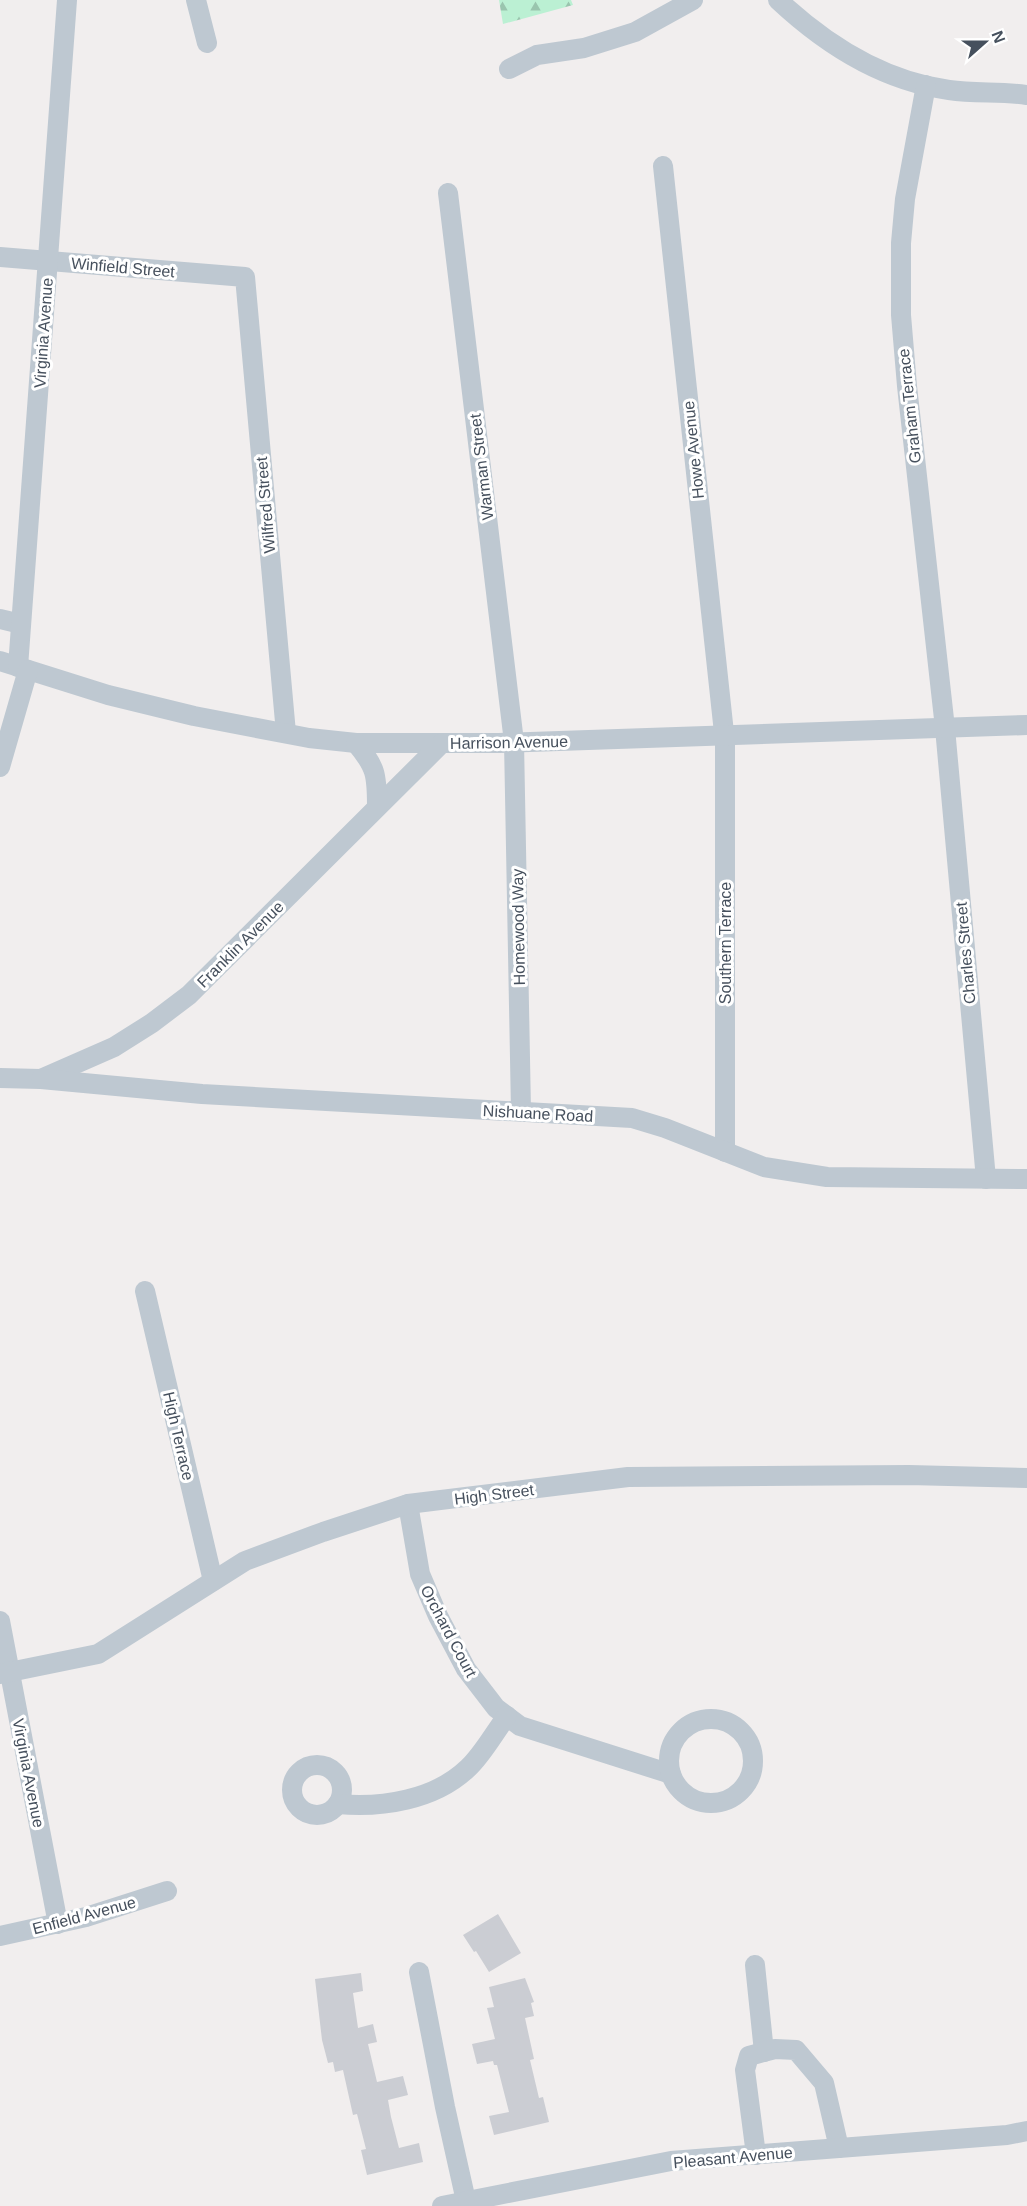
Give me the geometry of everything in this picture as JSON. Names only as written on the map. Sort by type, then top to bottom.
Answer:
[{"type":"street","name":"Virginia Avenue","points":[[0,767],[21,624],[67,0]]},
{"type":"street","points":[[196,0],[207,43]]},
{"type":"street","points":[[509,69],[537,55],[584,48],[635,32],[693,0]]},
{"type":"street","points":[[778,0],[818,34],[855,58],[884,72],[926,85],[978,94],[1027,95]]},
{"type":"street","name":"Graham Terrace","points":[[926,85],[905,200],[901,243],[901,315],[945,728]]},
{"type":"street","name":"Howe Avenue","points":[[663,165],[724,735]]},
{"type":"street","name":"Warman Street","points":[[448,192],[514,742]]},
{"type":"street","name":"Winfield Street","points":[[0,257],[245,277]]},
{"type":"street","name":"Wilfred Street","points":[[245,277],[286,733]]},
{"type":"street","points":[[0,619],[21,624]]},
{"type":"street","name":"Harrison Avenue","points":[[15,666],[194,717],[356,743],[441,744],[1027,725]]},
{"type":"street","name":"Charles Street","points":[[945,728],[986,1179]]},
{"type":"street","name":"Southern Terrace","points":[[724,735],[725,1152]]},
{"type":"street","name":"Homewood Way","points":[[514,742],[521,1112]]},
{"type":"street","points":[[356,743],[371,761],[376,781],[377,806]]},
{"type":"street","name":"Franklin Avenue","points":[[0,1078],[41,1079],[114,1047],[152,1023],[189,995],[441,744]]},
{"type":"street","name":"Nishuane Road","points":[[41,1079],[202,1094],[632,1118],[665,1128],[764,1167],[827,1177],[1027,1179]]},
{"type":"street","name":"High Terrace","points":[[145,1291],[213,1581]]},
{"type":"street","name":"High Street","points":[[5,1673],[98,1654],[245,1561],[408,1504],[627,1477],[909,1475],[1027,1478]]},
{"type":"street","name":"Orchard Court","points":[[408,1504],[420,1574],[438,1616],[466,1669],[496,1707],[520,1726],[671,1774]]},
{"type":"street","name":"Virginia Avenue","points":[[0,1621],[5,1673],[58,1924]]},
{"type":"street","points":[[338,1804],[358,1806],[387,1804],[421,1796],[444,1786],[468,1768],[507,1716]]},
{"type":"street","points":[[705,1720],[717,1720],[730,1724],[746,1738],[752,1750],[751,1772],[746,1784],[726,1801],[704,1803],[692,1799],[681,1791],[671,1774],[669,1755],[673,1742],[692,1724],[705,1720]]},
{"type":"street","name":"Enfield Avenue","points":[[0,1936],[86,1917],[167,1891]]},
{"type":"street","points":[[755,1965],[764,2052]]},
{"type":"street","points":[[419,1972],[466,2201]]},
{"type":"street","points":[[756,2155],[745,2070],[749,2056],[775,2049],[796,2050],[824,2083],[839,2148]]},
{"type":"street","name":"Pleasant Avenue","points":[[442,2206],[671,2162],[1007,2135],[1027,2131]]},
{"type":"green space","points":[[499,0],[571,0],[573,5],[503,24]]},
{"type":"building","points":[[498,1914],[521,1953],[489,1972],[463,1935]]},
{"type":"building","points":[[361,1973],[363,1991],[353,1993],[358,2028],[373,2024],[377,2042],[368,2044],[377,2082],[403,2076],[408,2095],[388,2100],[391,2117],[399,2148],[419,2143],[423,2162],[367,2175],[361,2150],[366,2149],[357,2114],[353,2115],[343,2070],[335,2072],[333,2062],[328,2063],[322,2040],[315,1979]]},
{"type":"building","points":[[525,1978],[534,2002],[531,2003],[534,2016],[525,2018],[534,2059],[530,2060],[539,2098],[543,2097],[549,2122],[494,2135],[489,2116],[509,2112],[497,2065],[494,2065],[493,2061],[477,2064],[472,2044],[495,2039],[487,2008],[494,2007],[489,1987]]}]
